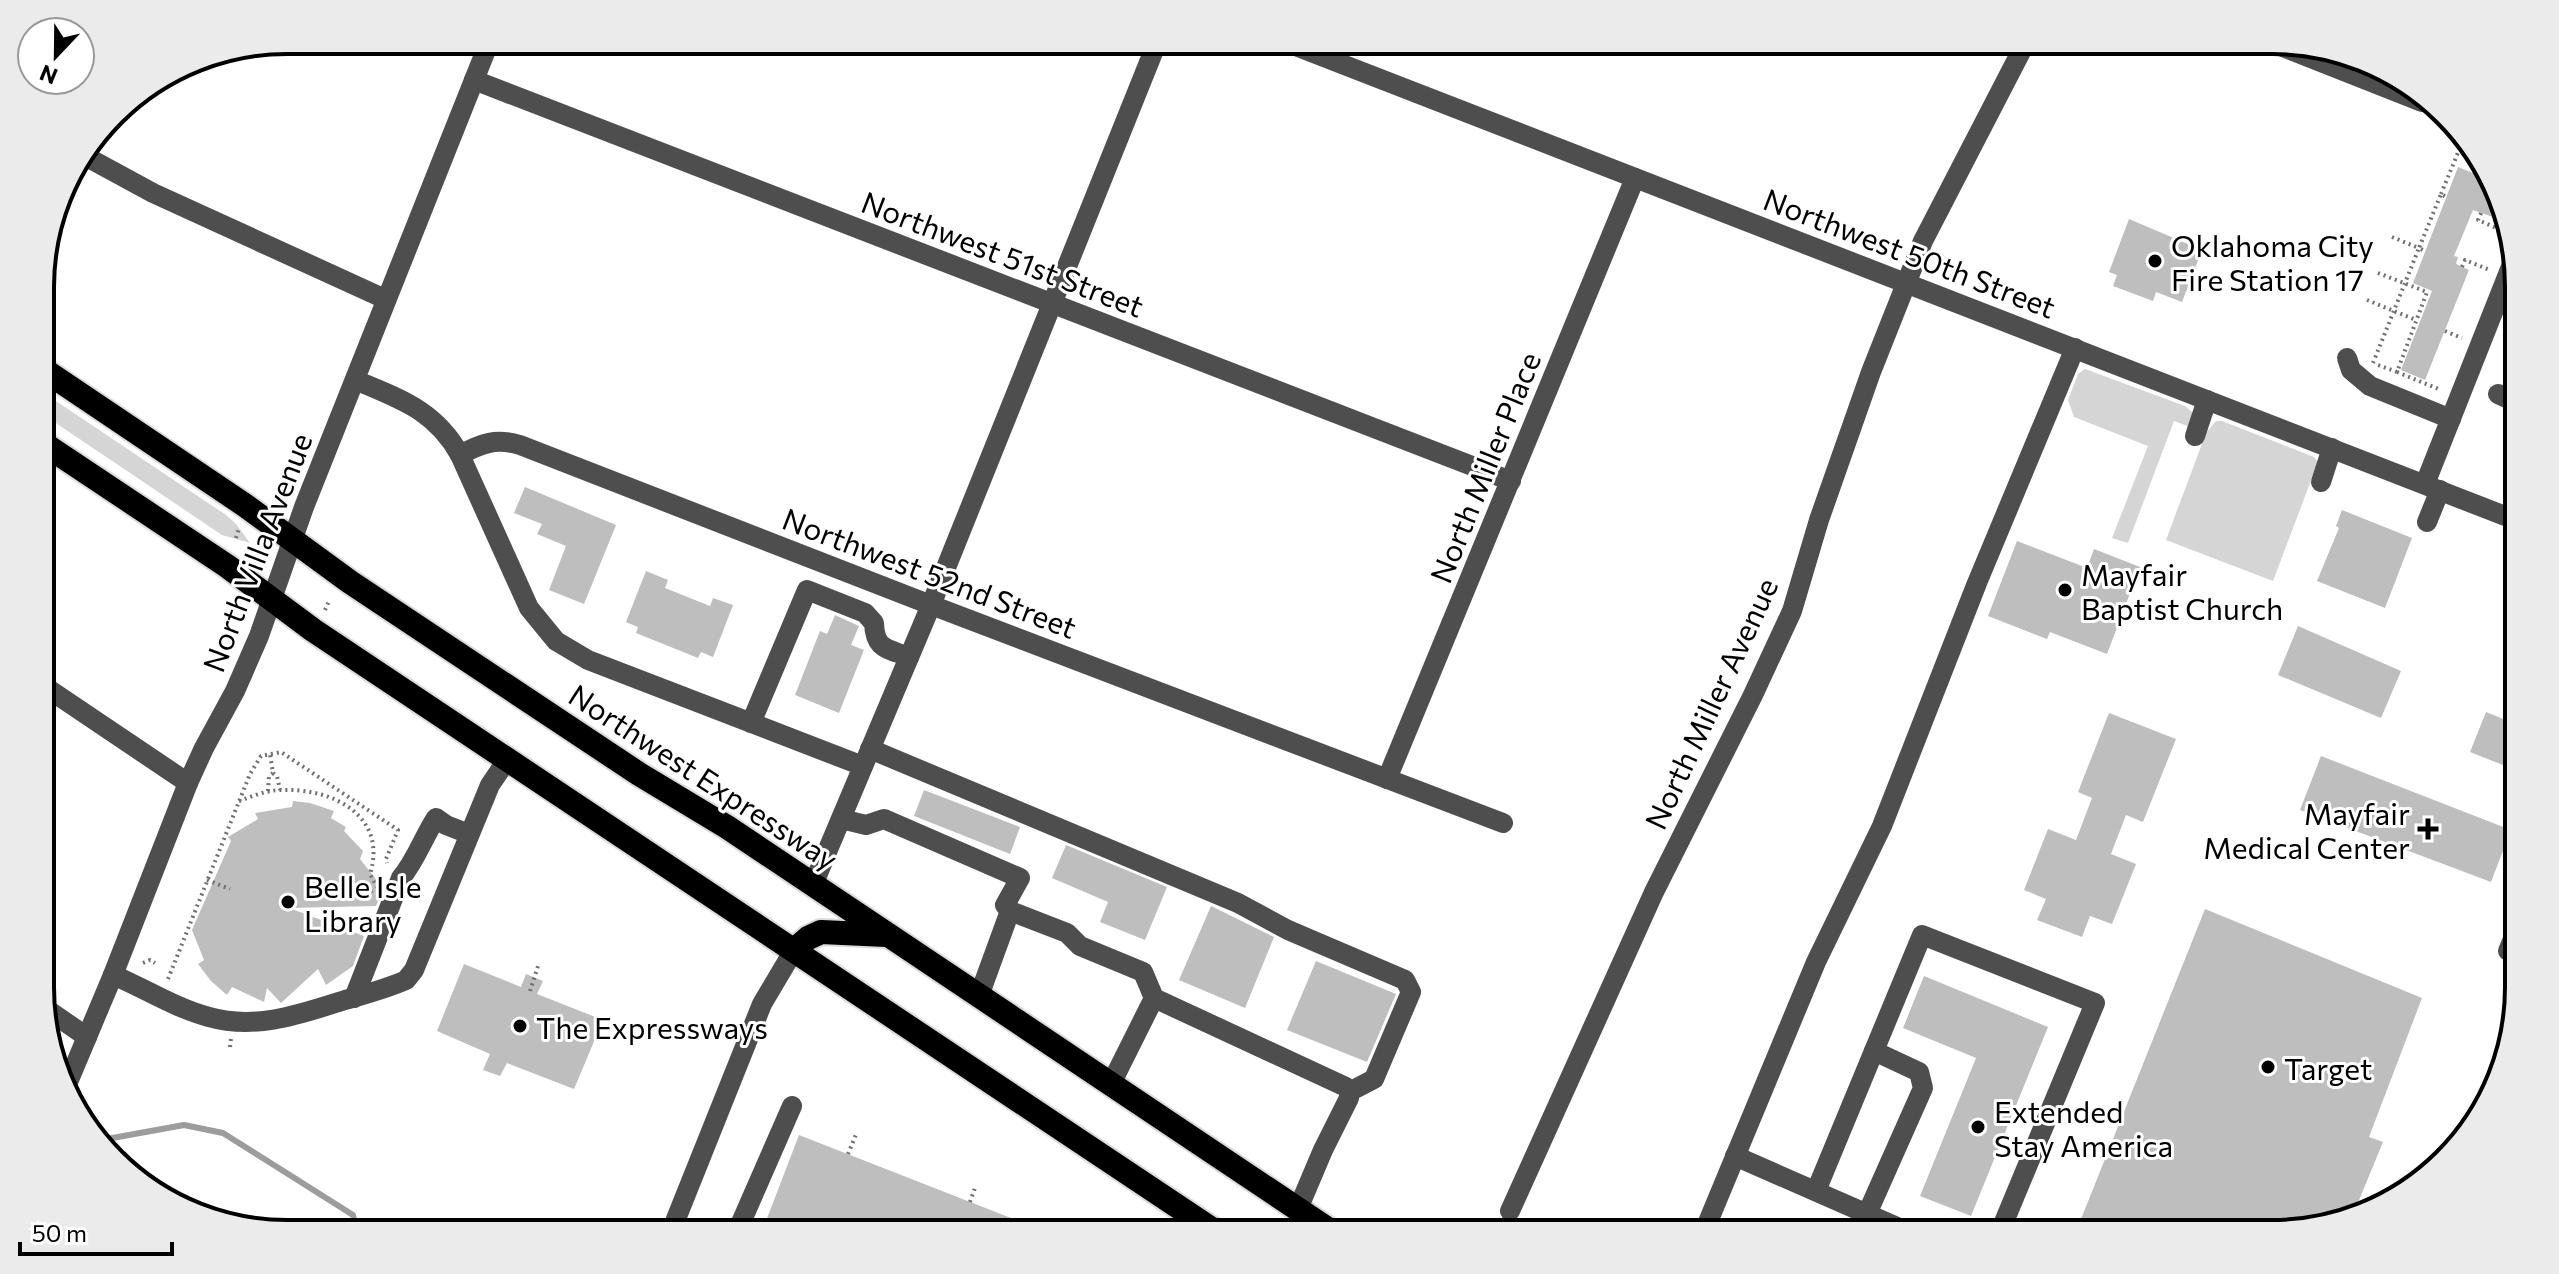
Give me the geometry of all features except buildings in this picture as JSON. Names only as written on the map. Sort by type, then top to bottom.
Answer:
[{"type":"highway","name":"Northwest Expressway","points":[[54,377],[246,506],[343,577],[639,774],[727,827],[1314,1220]]},
{"type":"highway","points":[[54,451],[227,566],[313,630],[1198,1220]]},
{"type":"highway","points":[[794,950],[821,932],[888,935]]},
{"type":"street","name":"North Villa Avenue","points":[[71,1074],[188,783],[240,681],[385,299],[484,54]]},
{"type":"street","points":[[813,885],[931,605],[1152,54]]},
{"type":"street","name":"Northwest 50th Street","points":[[1316,54],[2505,516]]},
{"type":"street","name":"North Miller Avenue","points":[[1510,1211],[1654,892],[1792,611],[1824,505],[1871,372],[1923,241],[2020,54]]},
{"type":"street","points":[[2321,59],[2370,76]]},
{"type":"street","name":"Northwest 51st Street","points":[[474,80],[1511,481]]},
{"type":"street","points":[[92,160],[153,193],[385,299]]},
{"type":"street","name":"North Miller Place","points":[[1387,779],[1635,178]]},
{"type":"street","points":[[2427,522],[2451,419],[2505,283]]},
{"type":"street","points":[[1709,1220],[1816,962],[1882,826],[2075,348]]},
{"type":"street","points":[[2356,359],[2351,370],[2370,386],[2451,419]]},
{"type":"street","points":[[355,380],[412,405],[450,437],[529,608],[556,641],[571,652],[751,723],[867,758],[1238,903],[1288,930],[1405,980],[1411,992],[1374,1079],[1349,1092]]},
{"type":"street","points":[[2195,436],[2207,400]]},
{"type":"street","name":"Northwest 52nd Street","points":[[460,455],[490,441],[520,445],[1503,823]]},
{"type":"street","points":[[2321,482],[2332,448]]},
{"type":"street","points":[[751,723],[807,590],[865,613],[874,623],[875,637],[880,645],[909,657]]},
{"type":"street","points":[[54,693],[188,783]]},
{"type":"street","points":[[113,975],[181,1008],[241,1023],[295,1016],[397,984],[411,976],[490,785],[507,760]]},
{"type":"street","points":[[354,998],[401,878],[413,863],[424,836],[436,818],[469,834]]},
{"type":"street","points":[[841,819],[866,825],[884,819],[1020,878],[1005,905],[1010,911],[1067,933],[1080,946],[1143,972],[1154,998],[1346,1087],[1349,1098],[1298,1209]]},
{"type":"street","points":[[979,996],[1010,911]]},
{"type":"street","points":[[1816,1191],[1922,935],[2095,1003],[2005,1220]]},
{"type":"street","points":[[676,1220],[762,1004],[794,950]]},
{"type":"street","points":[[1111,1084],[1154,998]]},
{"type":"street","points":[[56,1016],[87,1037]]},
{"type":"street","points":[[1867,1214],[1923,1088],[1919,1072],[1874,1051]]},
{"type":"street","points":[[742,1220],[792,1106]]},
{"type":"street","points":[[1735,1156],[1881,1220]]},
{"type":"path","points":[[2373,363],[2403,283],[2444,195],[2460,150]]},
{"type":"path","points":[[2481,213],[2478,220],[2497,228]]},
{"type":"path","points":[[2392,237],[2425,251]]},
{"type":"path","points":[[2462,267],[2465,260],[2496,272]]},
{"type":"path","points":[[2378,273],[2427,292],[2397,372]]},
{"type":"path","points":[[2367,300],[2416,320]]},
{"type":"path","points":[[2445,331],[2468,340]]},
{"type":"path","points":[[2356,359],[2447,393]]},
{"type":"path","points":[[236,538],[239,528]]},
{"type":"path","points":[[325,610],[329,601]]},
{"type":"path","points":[[170,986],[168,978],[172,967],[239,801],[261,756],[281,752],[398,830],[386,859],[387,867]]},
{"type":"path","points":[[270,754],[280,790]]},
{"type":"path","points":[[268,791],[269,776],[273,773]]},
{"type":"path","points":[[270,784],[277,783]]},
{"type":"path","points":[[239,801],[280,790],[314,793],[352,810],[366,823],[371,834],[375,851],[370,874],[381,889]]},
{"type":"path","points":[[352,810],[357,802]]},
{"type":"path","points":[[373,902],[383,878]]},
{"type":"path","points":[[207,880],[230,889]]},
{"type":"path","points":[[347,896],[381,889]]},
{"type":"path","points":[[143,963],[150,960],[155,963]]},
{"type":"path","points":[[530,991],[539,963]]},
{"type":"path","points":[[848,1154],[857,1132]]},
{"type":"path","points":[[970,1202],[976,1185]]},
{"type":"shaded area","points":[[2085,369],[2185,406],[2193,413],[2190,427],[2174,421],[2128,543],[2112,538],[2148,446],[2074,417],[2068,400],[2078,374]]},
{"type":"shaded area","points":[[54,400],[226,515],[250,543],[222,535],[54,422]]},
{"type":"shaded area","points":[[2216,421],[2314,457],[2318,462],[2273,581],[2166,540],[2206,433]]},
{"type":"waterway","points":[[110,1138],[184,1125],[223,1133],[353,1215],[354,1220]]},
{"type":"place","name":"Oklahoma City Fire Station 17","points":[[2155,261]]},
{"type":"place","name":"Mayfair Baptist Church","points":[[2065,590]]},
{"type":"place","name":"Mayfair Medical Center","points":[[2428,829]]},
{"type":"place","name":"Belle Isle Library","points":[[288,902]]},
{"type":"place","name":"The Expressways","points":[[520,1026]]},
{"type":"place","name":"Target","points":[[2268,1067]]},
{"type":"place","name":"Extended Stay America","points":[[1978,1127]]}]
